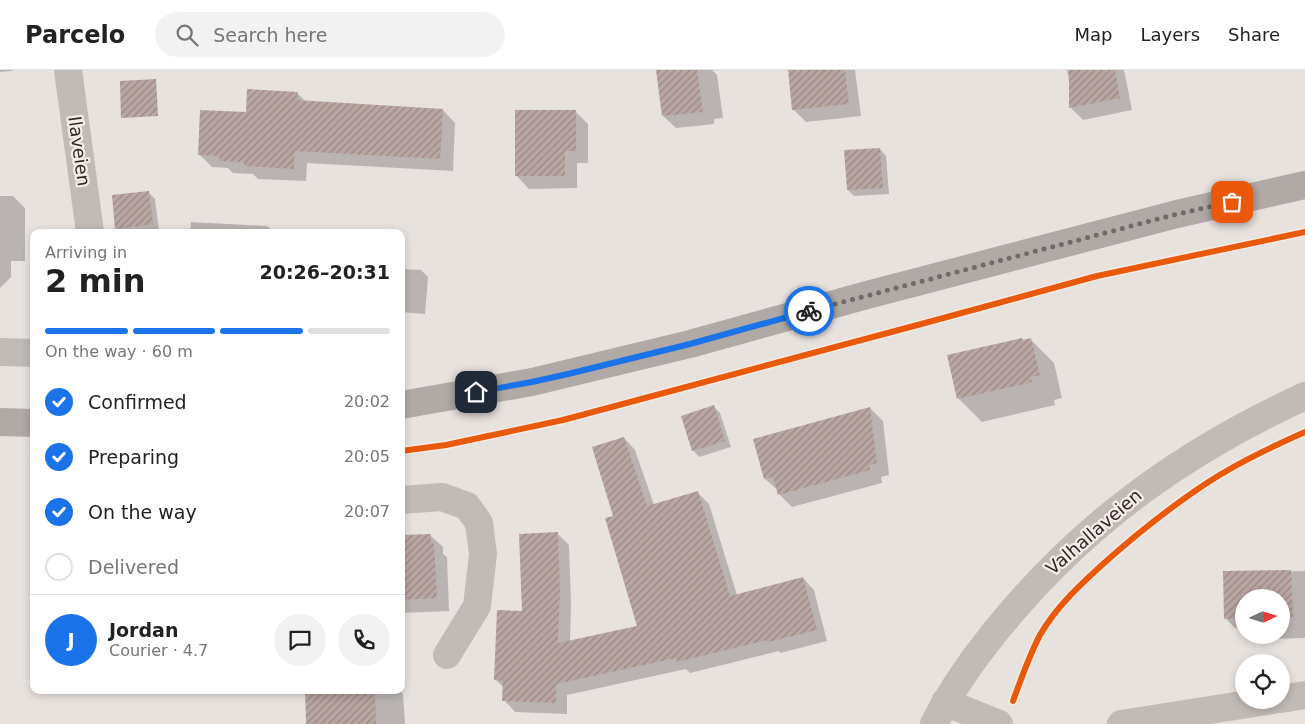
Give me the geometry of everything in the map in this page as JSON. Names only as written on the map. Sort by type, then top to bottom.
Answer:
[{"type":"main road","points":[[405,404],[532,382],[690,344],[866,295],[1167,216],[1305,185]]},
{"type":"main road","points":[[0,422],[30,423]]},
{"type":"street","name":"Ilaveien","points":[[68,70],[90,229]]},
{"type":"street","points":[[0,352],[30,353]]},
{"type":"street","name":"Valhallaveien","points":[[939,713],[981,650],[1025,596],[1056,563],[1092,530],[1178,464],[1224,436],[1305,396]]},
{"type":"street","points":[[405,500],[442,497],[467,506],[479,523],[483,554],[477,606],[447,655]]},
{"type":"street","points":[[1290,698],[1305,695]]},
{"type":"street","points":[[1120,724],[1235,706]]},
{"type":"street","points":[[939,713],[999,724]]},
{"type":"building","points":[[656,70],[697,70],[703,112],[662,116]]},
{"type":"building","points":[[788,70],[845,70],[849,104],[792,110]]},
{"type":"building","points":[[1069,70],[1115,70],[1120,98],[1069,108]]},
{"type":"building","points":[[156,79],[158,116],[121,118],[120,81]]},
{"type":"building","points":[[247,89],[298,92],[297,100],[443,109],[440,159],[295,151],[294,169],[244,166],[244,162],[219,161],[220,156],[198,155],[200,110],[246,112]]},
{"type":"building","points":[[515,110],[576,110],[576,151],[565,151],[565,176],[515,176]]},
{"type":"building","points":[[880,148],[883,188],[847,190],[844,150]]},
{"type":"building","points":[[149,191],[153,224],[115,229],[112,195]]},
{"type":"building","points":[[1022,338],[1023,340],[1031,338],[1040,375],[1031,377],[1032,382],[957,399],[947,355]]},
{"type":"building","points":[[714,405],[725,441],[692,451],[681,416]]},
{"type":"building","points":[[870,407],[877,463],[869,465],[870,470],[778,495],[773,477],[764,479],[753,439]]},
{"type":"building","points":[[624,437],[647,506],[698,491],[730,596],[803,577],[817,630],[677,662],[676,658],[556,684],[556,703],[502,701],[503,681],[494,680],[497,610],[522,611],[519,534],[558,532],[560,591],[558,643],[637,626],[605,518],[613,516],[592,447]]},
{"type":"building","points":[[431,534],[431,544],[434,543],[437,598],[405,600],[405,535]]},
{"type":"building","points":[[1291,570],[1293,617],[1290,617],[1290,589],[1235,589],[1235,618],[1224,619],[1223,571]]},
{"type":"building","points":[[305,694],[375,694],[376,724],[306,724]]},
{"type":"cycle path","points":[[405,450],[446,445],[563,420],[1097,276],[1305,232]]},
{"type":"cycle path","points":[[1013,701],[1032,651],[1046,625],[1069,597],[1094,572],[1148,526],[1208,482],[1248,459],[1305,432]]},
{"type":"way so far","points":[[809,311],[1177,214],[1232,202]]},
{"type":"route","points":[[476,392],[568,374],[690,344],[809,311]]}]
